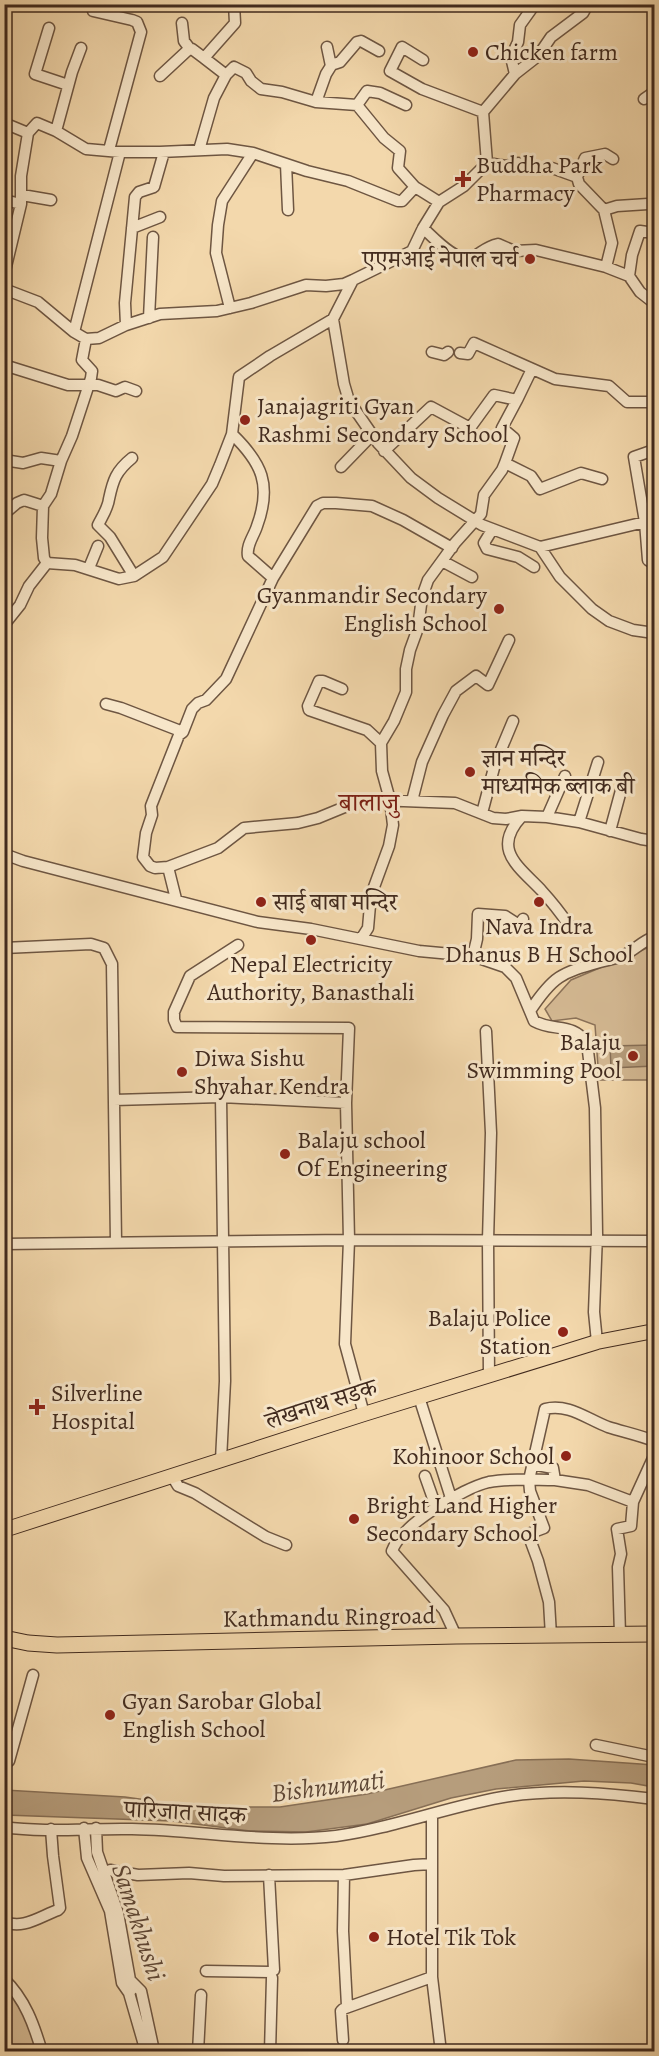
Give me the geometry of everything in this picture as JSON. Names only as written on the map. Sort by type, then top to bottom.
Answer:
[{"type":"highway","name":"Kathmandu Ringroad","points":[[4,1638],[28,1643],[57,1645],[654,1634]]},
{"type":"main road","name":"लेखनाथ सडक","points":[[4,1530],[597,1342],[654,1331]]},
{"type":"street","points":[[204,58],[235,23],[234,4]]},
{"type":"street","points":[[515,74],[511,57],[518,42],[520,25],[535,4]]},
{"type":"street","points":[[4,289],[38,302],[86,339],[109,334],[126,325],[160,314],[217,311],[306,285],[344,284],[412,251],[427,232],[439,202],[464,186],[487,163],[483,112],[515,74],[538,56],[551,37],[586,9],[574,4]]},
{"type":"street","points":[[74,332],[141,32],[137,22],[93,11]]},
{"type":"street","points":[[182,23],[184,41],[190,49],[226,75]]},
{"type":"street","points":[[49,28],[35,74],[68,85]]},
{"type":"street","points":[[316,102],[331,65],[340,63],[357,42],[361,41],[379,51]]},
{"type":"street","points":[[327,46],[327,55],[331,65]]},
{"type":"street","points":[[423,60],[402,47],[390,71],[422,89],[483,112]]},
{"type":"street","points":[[56,131],[81,48]]},
{"type":"street","points":[[160,76],[190,49]]},
{"type":"street","points":[[200,150],[214,98],[226,75],[234,67],[246,73],[250,81],[261,88],[316,102],[357,105],[384,138],[399,151],[398,168],[415,187],[439,202]]},
{"type":"street","points":[[357,105],[368,91],[381,93],[406,105]]},
{"type":"street","points":[[644,99],[654,92]]},
{"type":"street","points":[[4,123],[28,133]]},
{"type":"street","points":[[4,275],[21,199],[21,176],[28,133],[37,123],[56,131],[86,149],[164,152],[227,149],[253,153],[348,181],[398,201],[402,201],[415,187]]},
{"type":"street","points":[[126,325],[125,303],[135,197],[139,192],[154,187],[164,152]]},
{"type":"street","points":[[230,308],[216,254],[218,225],[222,201],[253,153]]},
{"type":"street","points":[[606,267],[612,243],[604,210],[579,184],[577,177],[585,158],[605,154],[613,159]]},
{"type":"street","points":[[487,163],[506,166],[518,163],[535,169],[552,168],[577,177]]},
{"type":"street","points":[[286,164],[288,210]]},
{"type":"street","points":[[4,200],[51,200]]},
{"type":"street","points":[[604,210],[617,206],[648,204]]},
{"type":"street","points":[[132,228],[160,218]]},
{"type":"street","points":[[629,276],[632,255],[640,231],[654,233]]},
{"type":"street","points":[[427,232],[454,256],[464,260],[473,257],[485,247],[498,244],[514,251],[536,250],[606,267],[629,276],[640,292],[654,303]]},
{"type":"street","points":[[149,318],[153,237]]},
{"type":"street","points":[[47,563],[75,565],[119,579],[134,576],[163,557],[212,484],[232,434],[239,377],[333,319],[353,280]]},
{"type":"street","points":[[333,319],[349,401],[384,451],[411,478],[438,498],[492,530],[540,547],[645,522]]},
{"type":"street","points":[[47,563],[44,558],[42,538],[43,506],[51,494],[89,385],[92,371],[82,360],[86,339]]},
{"type":"street","points":[[432,352],[444,356],[454,353],[468,354],[474,343],[555,379],[609,386],[627,402],[654,402]]},
{"type":"street","points":[[4,365],[68,385],[89,385],[116,391],[125,387],[136,391]]},
{"type":"street","points":[[362,939],[368,928],[374,887],[389,846],[393,825],[390,800],[382,771],[381,743],[394,721],[406,692],[406,669],[418,628],[422,597],[429,580],[442,561],[481,514],[484,495],[502,470],[514,438],[502,428],[536,371]]},
{"type":"street","points":[[384,451],[431,407],[435,407],[468,428],[472,427],[494,395],[517,400]]},
{"type":"street","points":[[232,434],[255,461],[263,479],[264,489],[258,525],[246,549],[248,556],[273,578]]},
{"type":"street","points":[[341,467],[372,435]]},
{"type":"street","points":[[654,450],[634,458],[645,522],[648,560],[654,564]]},
{"type":"street","points":[[4,459],[22,463],[41,458],[61,461]]},
{"type":"street","points":[[132,458],[113,482],[109,500],[98,525],[110,537],[134,576]]},
{"type":"street","points":[[505,463],[531,476],[540,489],[581,473],[602,479]]},
{"type":"street","points":[[4,514],[24,500],[43,506]]},
{"type":"street","points":[[452,548],[404,520],[372,506],[323,504],[313,510],[294,547],[273,578],[226,679],[206,700],[198,703],[192,710],[183,732],[179,735],[153,798],[152,815],[143,844],[143,857],[150,866],[168,867],[218,848],[237,831],[244,828],[298,823],[318,818],[352,804],[390,800],[454,803],[493,818],[547,817],[579,822],[654,841]]},
{"type":"street","points":[[492,530],[484,543],[486,549],[518,557],[534,567]]},
{"type":"street","points":[[88,568],[98,546]]},
{"type":"street","points":[[540,547],[560,577],[592,609],[609,621],[633,630],[654,633]]},
{"type":"street","points":[[442,561],[472,577]]},
{"type":"street","points":[[4,625],[47,563]]},
{"type":"street","points":[[412,801],[422,762],[456,691],[476,676],[488,685],[509,640]]},
{"type":"street","points":[[342,690],[319,681],[308,706],[309,710],[367,730],[381,743]]},
{"type":"street","points":[[106,704],[183,732]]},
{"type":"street","points":[[482,813],[495,764],[513,721]]},
{"type":"street","points":[[579,822],[598,762]]},
{"type":"street","points":[[547,817],[566,776]]},
{"type":"street","points":[[610,831],[623,783]]},
{"type":"street","points":[[522,816],[513,826],[508,846],[512,859],[542,891],[568,924]]},
{"type":"street","points":[[4,854],[23,861],[258,922],[311,929],[419,951],[473,956],[505,967],[512,972],[534,1022],[543,1026],[574,1030],[587,1044],[595,1108],[594,1312],[597,1342]]},
{"type":"street","points":[[168,867],[176,899]]},
{"type":"street","points":[[473,956],[477,939],[478,914],[505,915],[519,925],[523,919]]},
{"type":"street","points":[[530,1011],[542,992],[558,976],[622,956],[642,942],[654,937]]},
{"type":"street","points":[[4,948],[91,944],[104,948],[112,964],[116,1242]]},
{"type":"street","points":[[238,945],[190,976],[174,1012],[177,1027],[349,1028],[346,1103],[349,1240],[345,1344],[364,1414]]},
{"type":"street","points":[[486,1031],[491,1133],[488,1240],[489,1376]]},
{"type":"street","points":[[114,1100],[221,1097],[346,1103]]},
{"type":"street","points":[[220,1460],[225,1381],[221,1097]]},
{"type":"street","points":[[4,1244],[349,1240],[596,1242],[654,1240]]},
{"type":"street","points":[[419,1397],[451,1498]]},
{"type":"street","points":[[551,1636],[549,1602],[528,1534],[544,1528],[530,1491],[529,1480],[545,1409],[554,1407],[575,1411],[610,1427],[654,1441]]},
{"type":"street","points":[[621,1635],[618,1567],[621,1554],[617,1529],[631,1526],[633,1503],[654,1456]]},
{"type":"street","points":[[532,1464],[553,1468],[555,1480]]},
{"type":"street","points":[[172,1476],[178,1486],[195,1493],[266,1536],[286,1545]]},
{"type":"street","points":[[425,1476],[436,1507]]},
{"type":"street","points":[[456,1636],[444,1610],[392,1551],[401,1536],[436,1507],[486,1483],[529,1480],[555,1480],[588,1485],[633,1503]]},
{"type":"street","points":[[8,1761],[33,1675]]},
{"type":"street","points":[[596,1745],[654,1757]]},
{"type":"street","name":"पारिजात सादक","points":[[4,1827],[165,1830],[270,1838],[310,1838],[360,1832],[510,1796],[576,1791],[654,1799]]},
{"type":"street","points":[[432,1815],[432,1977],[441,2052]]},
{"type":"street","points":[[90,1828],[103,1873],[116,1904],[146,2052]]},
{"type":"street","points":[[90,1828],[87,1858],[110,1911],[122,1983],[141,1991],[154,2051]]},
{"type":"street","points":[[4,1921],[12,1926],[21,1925],[60,1908],[51,1829]]},
{"type":"street","points":[[103,1873],[110,1870],[138,1875],[344,1875],[432,1864]]},
{"type":"street","points":[[206,1971],[270,1972],[274,1970],[269,1875]]},
{"type":"street","points":[[344,1875],[343,1931],[347,2006]]},
{"type":"street","points":[[343,2040],[341,2012],[347,2006],[432,1977]]},
{"type":"street","points":[[270,2052],[273,1978]]},
{"type":"street","points":[[4,1979],[12,1986],[29,2013],[42,2052]]},
{"type":"street","points":[[198,2052],[201,1995]]},
{"type":"shaded area","points":[[654,945],[654,1080],[599,1080],[595,1025],[576,1018],[552,1021],[545,1009],[571,980]]},
{"type":"shaded area","name":"Balaju Swimming Pool","points":[[654,1045],[654,1066],[611,1068],[610,1046]]},
{"type":"shaded area","points":[[569,1759],[654,1765],[654,1787],[631,1783],[584,1781],[496,1789],[451,1798],[367,1824],[306,1832],[250,1831],[172,1821],[5,1815],[5,1790],[125,1797],[168,1803],[280,1807],[367,1794],[516,1760]]},
{"type":"shaded area","points":[[4,1987],[25,2012],[39,2051],[5,2051]]},
{"type":"place","name":"Chicken farm","points":[[473,52]]},
{"type":"place","name":"Buddha Park Pharmacy","points":[[463,179]]},
{"type":"place","name":"एएमआई नेपाल चर्च","points":[[530,259]]},
{"type":"place","name":"Janajagriti Gyan Rashmi Secondary School","points":[[245,420]]},
{"type":"place","name":"Gyanmandir Secondary English School","points":[[499,609]]},
{"type":"place","name":"ज्ञान मन्दिर माध्यमिक ब्लाक बी","points":[[470,772]]},
{"type":"place","name":"साई बाबा मन्दिर","points":[[261,902]]},
{"type":"place","name":"Nava Indra Dhanus B H School","points":[[539,902]]},
{"type":"place","name":"Nepal Electricity Authority, Banasthali","points":[[311,940]]},
{"type":"place","name":"Balaju Swimming Pool","points":[[633,1056]]},
{"type":"place","name":"Diwa Sishu Shyahar Kendra","points":[[182,1072]]},
{"type":"place","name":"Balaju school Of Engineering","points":[[285,1154]]},
{"type":"place","name":"Balaju Police Station","points":[[563,1332]]},
{"type":"place","name":"Silverline Hospital","points":[[37,1407]]},
{"type":"place","name":"Kohinoor School","points":[[566,1456]]},
{"type":"place","name":"Bright Land Higher Secondary School","points":[[354,1519]]},
{"type":"place","name":"Gyan Sarobar Global English School","points":[[110,1715]]},
{"type":"place","name":"Hotel Tik Tok","points":[[374,1937]]},
{"type":"district","name":"बालाजु","points":[[369,802]]},
{"type":"water label","name":"Bishnumati","points":[[328,1786]]},
{"type":"water label","name":"Samakhushi","points":[[139,1922]]}]
